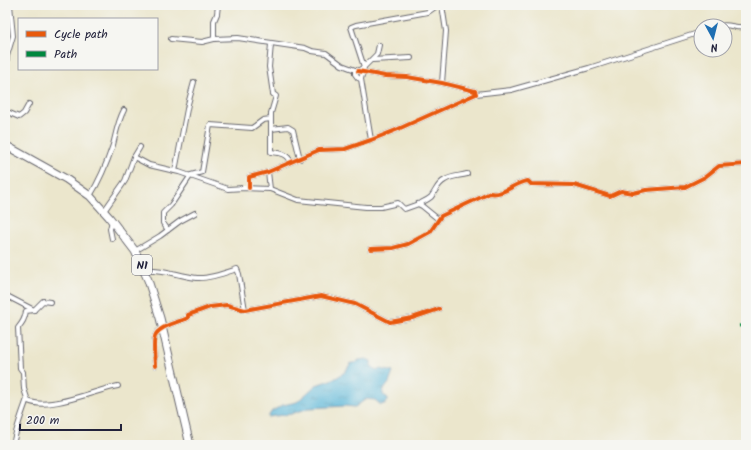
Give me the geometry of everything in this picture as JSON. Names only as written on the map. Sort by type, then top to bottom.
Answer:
[{"type":"highway","name":"N1","points":[[5,145],[66,179],[90,196],[135,250],[144,270],[163,328],[190,445]]},
{"type":"street","points":[[5,76],[7,56],[13,36],[10,5]]},
{"type":"street","points":[[214,39],[214,21],[217,14],[218,5]]},
{"type":"street","points":[[371,140],[360,70],[351,27],[428,12],[438,5]]},
{"type":"street","points":[[442,5],[446,31],[442,83]]},
{"type":"street","points":[[733,26],[739,28],[746,27]]},
{"type":"street","points":[[249,188],[249,177],[268,172],[319,150],[345,149],[371,140],[476,94],[511,90],[589,68],[693,35]]},
{"type":"street","points":[[171,39],[202,42],[214,39],[238,38],[305,48],[312,51],[326,52],[342,65],[360,70],[385,76],[407,77],[442,83],[475,91],[476,94]]},
{"type":"street","points":[[271,44],[269,67],[273,94],[276,96],[271,114],[271,152],[284,154],[288,156],[291,162]]},
{"type":"street","points":[[361,79],[354,74],[372,60],[377,54],[379,45]]},
{"type":"street","points":[[372,60],[411,58]]},
{"type":"street","points":[[175,171],[188,104],[194,82]]},
{"type":"street","points":[[5,111],[19,117],[24,113],[29,104]]},
{"type":"street","points":[[90,196],[101,177],[113,144],[119,120],[124,110]]},
{"type":"street","points":[[168,230],[163,223],[163,213],[171,205],[191,176],[202,172],[210,125],[252,128],[263,120],[271,119]]},
{"type":"street","points":[[271,128],[288,128],[293,130],[300,159]]},
{"type":"street","points":[[104,211],[125,181],[134,157],[140,147]]},
{"type":"street","points":[[134,157],[149,165],[175,171],[228,189],[270,189],[298,200],[366,207],[381,207],[398,203],[404,208],[418,204],[432,196],[436,188],[446,178],[467,174]]},
{"type":"street","points":[[370,249],[393,248],[408,244],[430,232],[440,216],[490,193],[494,194],[502,192],[524,181],[528,181],[531,184],[574,185],[610,196],[621,191],[633,192],[685,187],[705,177],[720,166],[746,164]]},
{"type":"street","points":[[268,172],[270,189]]},
{"type":"street","points":[[418,204],[438,219]]},
{"type":"street","points":[[135,250],[195,213]]},
{"type":"street","points":[[112,221],[110,230],[112,239]]},
{"type":"street","points":[[144,270],[155,268],[198,278],[237,269],[245,310]]},
{"type":"street","points":[[5,295],[34,310]]},
{"type":"street","points":[[156,366],[154,344],[156,334],[163,328],[188,318],[188,315],[210,307],[227,305],[245,310],[321,296],[355,304],[390,322],[412,318],[439,308]]},
{"type":"street","points":[[50,302],[42,301],[34,310],[26,311],[23,322],[18,328],[20,368],[23,372],[24,389],[28,401],[31,403],[46,404],[85,396],[105,388],[118,386]]},
{"type":"street","points":[[13,445],[18,422],[24,411],[23,406],[27,399]]},
{"type":"water","points":[[366,359],[371,361],[371,366],[376,371],[381,369],[393,372],[389,383],[383,391],[383,395],[387,397],[388,401],[384,404],[381,405],[375,400],[366,399],[355,407],[345,406],[309,408],[291,414],[268,417],[272,411],[283,405],[297,402],[316,385],[336,378],[345,372],[351,363]]},
{"type":"marked path","points":[[739,326],[746,325]]},
{"type":"cycle path","points":[[249,188],[249,177],[268,172],[319,150],[345,149],[371,140],[476,94],[475,91],[442,83],[358,71]]},
{"type":"cycle path","points":[[370,249],[393,248],[408,244],[430,232],[441,216],[490,193],[500,193],[523,182],[528,181],[531,184],[574,185],[610,196],[621,191],[633,193],[646,190],[685,187],[705,177],[719,166],[746,164]]},
{"type":"cycle path","points":[[155,366],[154,341],[156,334],[162,328],[188,318],[188,315],[210,307],[227,305],[245,310],[321,296],[355,304],[390,322],[412,318],[439,309]]}]
